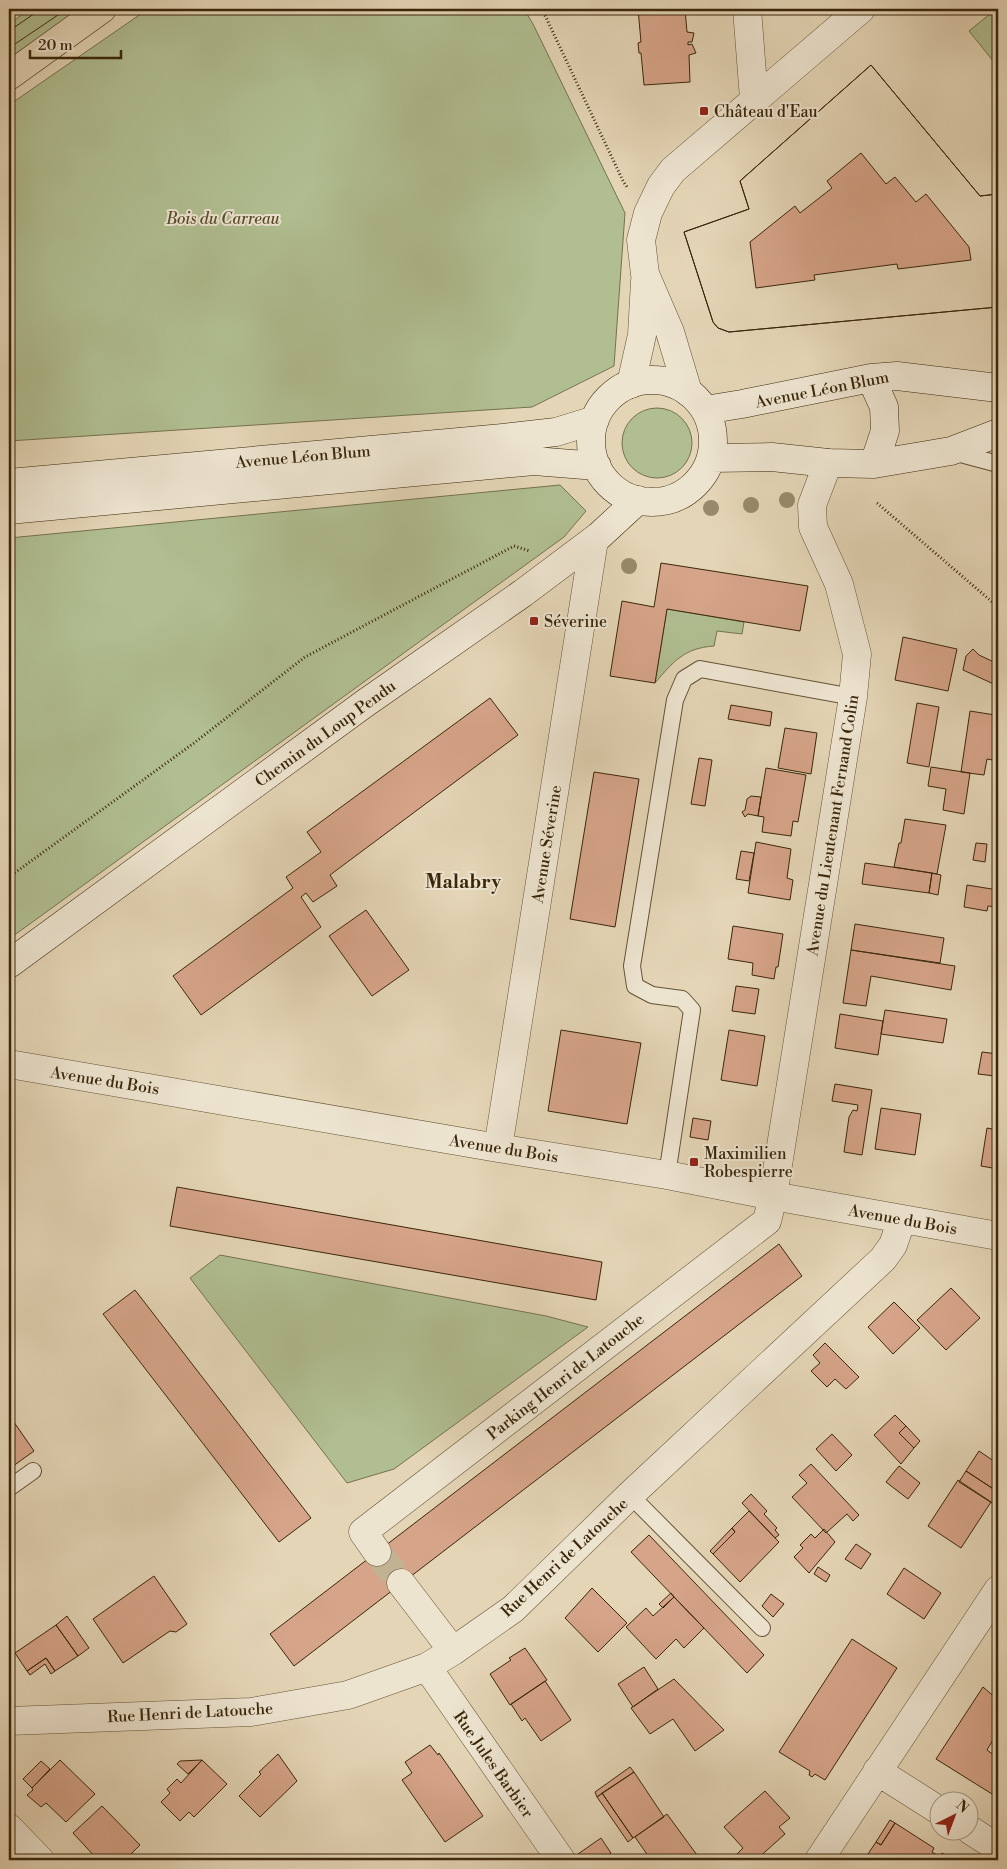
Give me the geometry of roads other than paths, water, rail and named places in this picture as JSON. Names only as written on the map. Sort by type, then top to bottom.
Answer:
[{"type":"main road","points":[[9,76],[102,9]]},
{"type":"street","points":[[747,9],[754,99]]},
{"type":"street","points":[[631,384],[642,335],[645,274],[641,240],[648,213],[661,186],[673,170],[861,9]]},
{"type":"street","points":[[645,274],[697,401],[711,425],[713,442],[711,458],[703,474],[690,488],[674,498],[656,502],[638,500],[621,493],[607,482],[597,466],[592,449],[592,430],[595,420],[608,398],[623,387],[631,384],[646,380],[661,380],[675,384],[697,401]]},
{"type":"street","name":"Avenue Léon Blum","points":[[697,401],[742,404],[871,378],[898,376],[998,388]]},
{"type":"street","points":[[871,378],[884,407],[885,431],[874,464]]},
{"type":"street","name":"Avenue Léon Blum","points":[[9,483],[503,438],[556,432],[595,420]]},
{"type":"street","points":[[711,458],[772,457],[828,463],[874,464],[951,451],[998,433]]},
{"type":"street","name":"Avenue Léon Blum","points":[[9,510],[534,461],[597,466]]},
{"type":"street","name":"Avenue du Lieutenant Fernand Colin","points":[[773,1196],[852,697],[857,654],[839,584],[813,527],[812,505],[828,463]]},
{"type":"street","name":"Chemin du Loup Pendu","points":[[9,964],[364,704],[468,633],[594,540],[638,500]]},
{"type":"street","name":"Avenue Séverine","points":[[498,1148],[594,540]]},
{"type":"street","name":"Avenue du Bois","points":[[9,1064],[667,1175],[998,1236]]},
{"type":"street","name":"Parking Henri de Latouche","points":[[377,1552],[363,1532],[750,1235],[767,1221],[773,1196]]},
{"type":"street","name":"Rue Henri de Latouche","points":[[9,1721],[251,1712],[348,1695],[427,1667],[513,1609],[630,1495],[883,1259],[893,1245],[902,1219]]},
{"type":"street","points":[[401,1584],[453,1651]]},
{"type":"street","points":[[819,1860],[998,1590]]},
{"type":"street","name":"Rue Jules Barbier","points":[[427,1667],[561,1860]]},
{"type":"street","points":[[877,1771],[930,1805]]},
{"type":"street","points":[[9,1828],[40,1860]]},
{"type":"street","points":[[980,1836],[998,1848]]},
{"type":"lane","points":[[951,451],[998,464]]},
{"type":"lane","points":[[667,1175],[692,1010],[682,999],[652,995],[635,986],[632,966],[675,700],[684,679],[700,669],[852,697]]},
{"type":"lane","points":[[9,1488],[33,1471]]},
{"type":"lane","points":[[630,1495],[762,1628]]},
{"type":"tunnel","points":[[377,1552],[401,1583]]},
{"type":"tram line","points":[[9,31],[41,9]]},
{"type":"tram line","points":[[9,48],[67,9]]},
{"type":"place","name":"Château d'Eau","points":[[704,111]]},
{"type":"place","name":"Séverine","points":[[534,621]]},
{"type":"place","name":"Maximilien Robespierre","points":[[694,1162]]},
{"type":"district","name":"Malabry","points":[[463,881]]},
{"type":"park label","name":"Bois du Carreau","points":[[223,218]]}]
